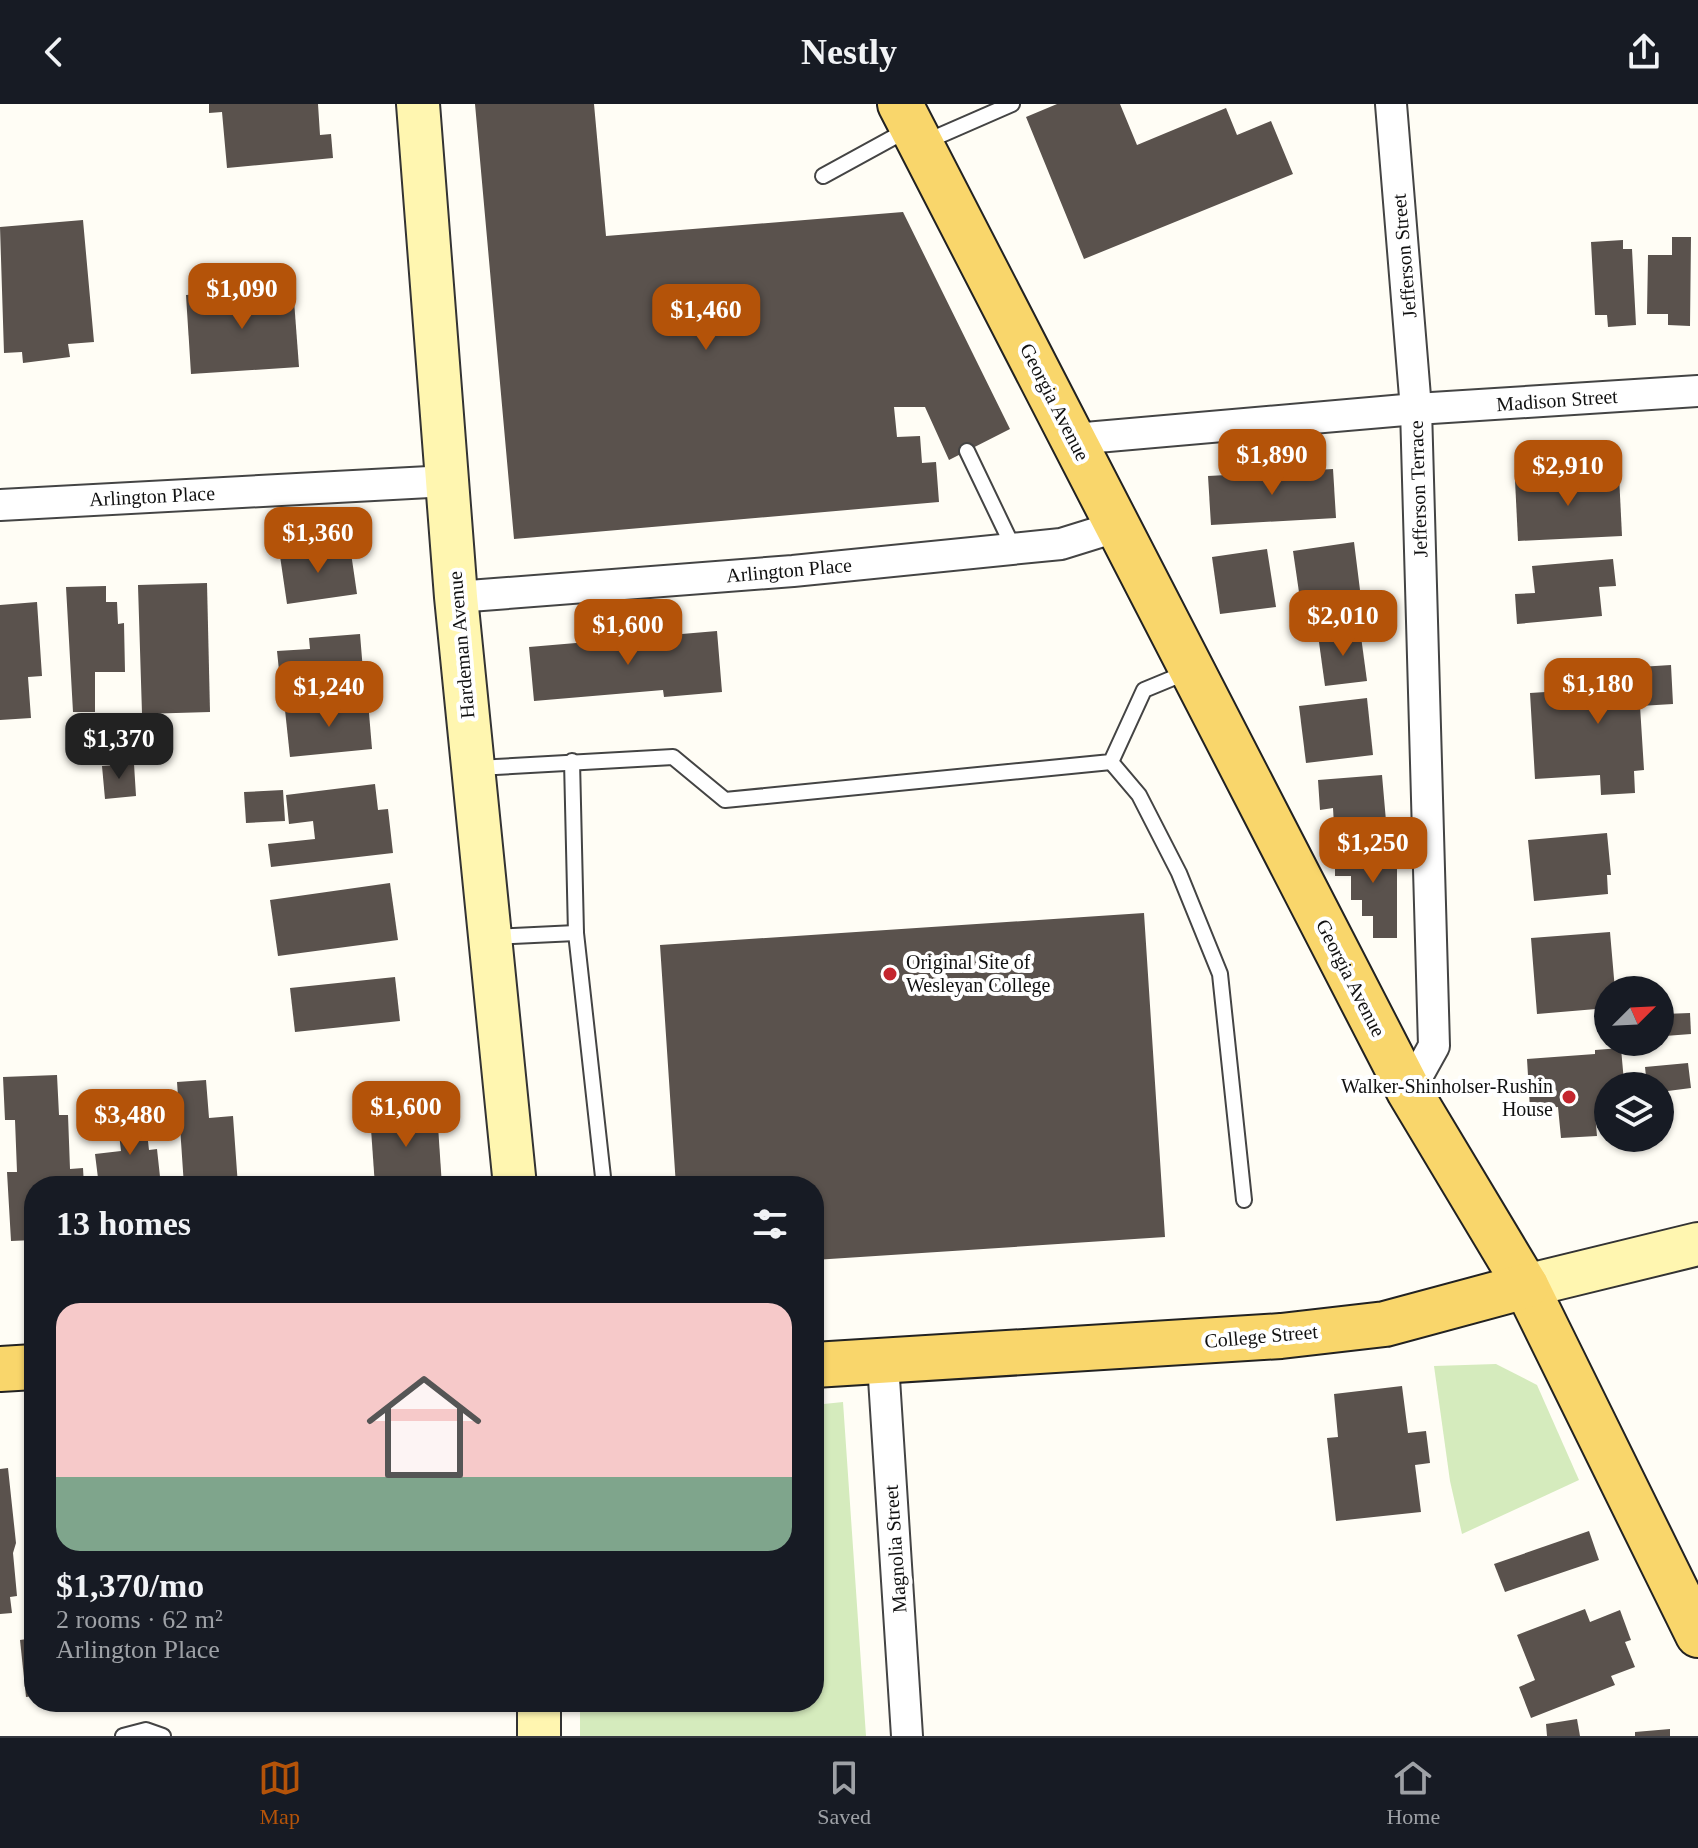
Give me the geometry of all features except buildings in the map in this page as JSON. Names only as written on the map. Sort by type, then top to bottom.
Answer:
[{"type":"main road","name":"Georgia Avenue","points":[[911,125],[1409,1091],[1526,1286],[1698,1635]]},
{"type":"main road","name":"College Street","points":[[843,1361],[1281,1336],[1385,1324],[1526,1286]]},
{"type":"main road","points":[[0,1369],[24,1368]]},
{"type":"street","name":"Hardeman Avenue","points":[[418,104],[456,597],[514,1176]]},
{"type":"street","name":"Jefferson Street","points":[[1391,104],[1416,409]]},
{"type":"street","name":"Madison Street","points":[[1416,409],[1698,391]]},
{"type":"street","points":[[1074,439],[1416,409]]},
{"type":"street","name":"Jefferson Terrace","points":[[1409,1091],[1434,1046],[1416,409]]},
{"type":"street","name":"Arlington Place","points":[[0,505],[448,481]]},
{"type":"street","name":"Arlington Place","points":[[456,597],[1061,544],[1119,526]]},
{"type":"street","name":"College Street","points":[[1526,1286],[1698,1244]]},
{"type":"street","name":"Magnolia Street","points":[[843,1361],[907,1736]]},
{"type":"street","points":[[539,1712],[539,1736]]},
{"type":"lane","points":[[823,176],[911,125],[1012,104]]},
{"type":"lane","points":[[967,451],[1014,549]]},
{"type":"lane","points":[[1111,762],[1144,690],[1193,670]]},
{"type":"lane","points":[[473,768],[673,757],[725,800],[1111,762]]},
{"type":"lane","points":[[572,761],[576,933],[603,1176]]},
{"type":"lane","points":[[1111,762],[1139,795],[1166,847],[1220,974],[1244,1200]]},
{"type":"lane","points":[[490,938],[576,933]]},
{"type":"lane","points":[[123,1736],[146,1730],[163,1736]]},
{"type":"green space","points":[[1496,1364],[1537,1385],[1579,1480],[1462,1534],[1450,1481],[1434,1366]]},
{"type":"green space","points":[[843,1402],[866,1736],[580,1736],[580,1712],[824,1712],[824,1404]]},
{"type":"place","name":"Original Site of Wesleyan College","points":[[890,974]]},
{"type":"place","name":"Walker-Shinholser-Rushin House","points":[[1569,1097]]}]
